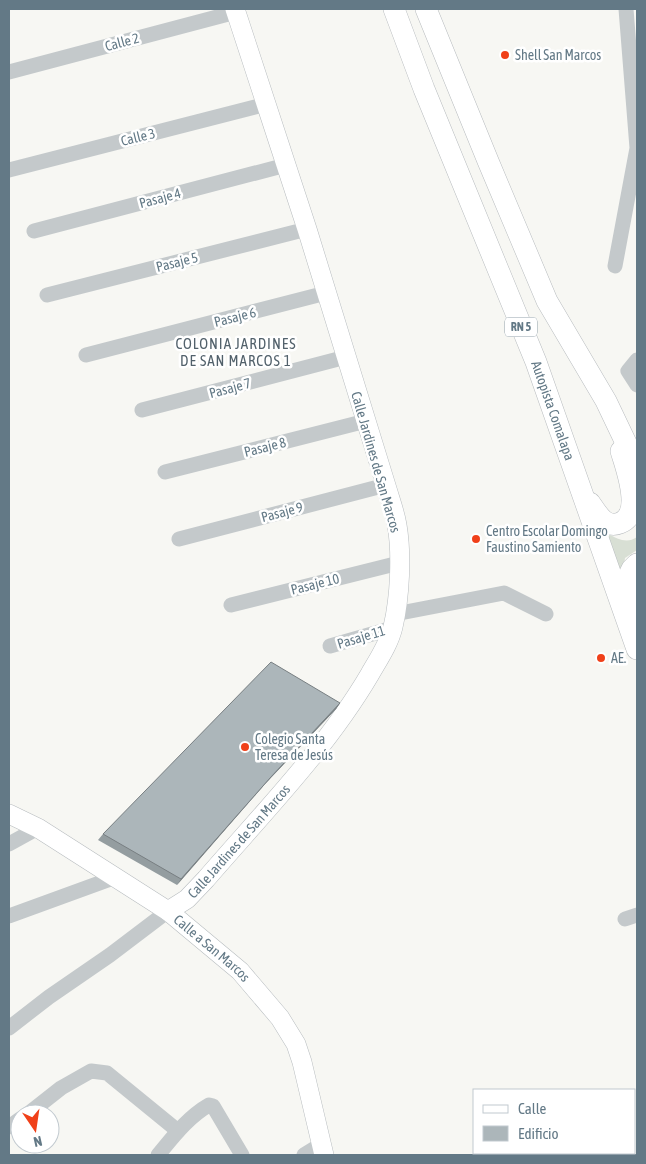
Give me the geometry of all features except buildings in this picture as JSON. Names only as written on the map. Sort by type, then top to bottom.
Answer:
[{"type":"highway","name":"Autopista Comalapa","points":[[394,9],[428,98],[536,362],[637,650]]},
{"type":"highway","name":"RN 5","points":[[426,9],[547,300],[606,401],[637,466]]},
{"type":"highway","points":[[570,460],[580,485],[602,519],[611,524],[625,521],[629,517],[632,505],[631,487],[606,401]]},
{"type":"highway","points":[[630,626],[630,573],[637,564]]},
{"type":"main road","name":"Calle Jardines de San Marcos","points":[[168,911],[187,899],[200,886],[323,743],[360,692],[383,652],[394,621],[399,563],[397,524],[386,485],[307,229],[235,10]]},
{"type":"main road","name":"Calle a San Marcos","points":[[9,814],[38,828],[168,911],[240,971],[280,1018],[296,1044],[323,1150]]},
{"type":"street","points":[[615,266],[637,148],[633,51],[626,9]]},
{"type":"street","name":"Calle 2","points":[[9,72],[235,10]]},
{"type":"street","name":"Calle 3","points":[[9,170],[267,104]]},
{"type":"street","name":"Pasaje 4","points":[[34,231],[286,165]]},
{"type":"street","name":"Pasaje 5","points":[[47,295],[307,229]]},
{"type":"street","name":"Pasaje 6","points":[[86,355],[326,293]]},
{"type":"street","name":"Pasaje 7","points":[[142,410],[346,357]]},
{"type":"street","points":[[637,360],[628,371],[637,385]]},
{"type":"street","name":"Pasaje 8","points":[[164,472],[366,422]]},
{"type":"street","name":"Pasaje 9","points":[[179,539],[386,485]]},
{"type":"street","name":"Pasaje 10","points":[[231,605],[399,563]]},
{"type":"street","name":"Pasaje 11","points":[[330,646],[394,621],[504,593],[546,614]]},
{"type":"street","points":[[9,844],[38,828]]},
{"type":"street","points":[[9,916],[116,877]]},
{"type":"street","points":[[9,1028],[168,911]]},
{"type":"street","points":[[41,1104],[61,1088],[91,1071],[107,1073],[178,1132]]},
{"type":"street","points":[[158,1155],[200,1110],[209,1105],[213,1106],[242,1155]]},
{"type":"street","points":[[304,1155],[323,1150]]},
{"type":"shaded area","points":[[608,534],[626,540],[637,537],[637,550],[625,558],[622,579]]},
{"type":"place","name":"Shell San Marcos","points":[[505,55]]},
{"type":"place","name":"Centro Escolar Domingo Faustino Samiento","points":[[476,539]]},
{"type":"place","name":"AE.","points":[[601,658]]},
{"type":"place","name":"Colegio Santa Teresa de Jesús","points":[[245,747]]},
{"type":"district","name":"COLONIA JARDINES DE SAN MARCOS 1","points":[[236,352]]}]
